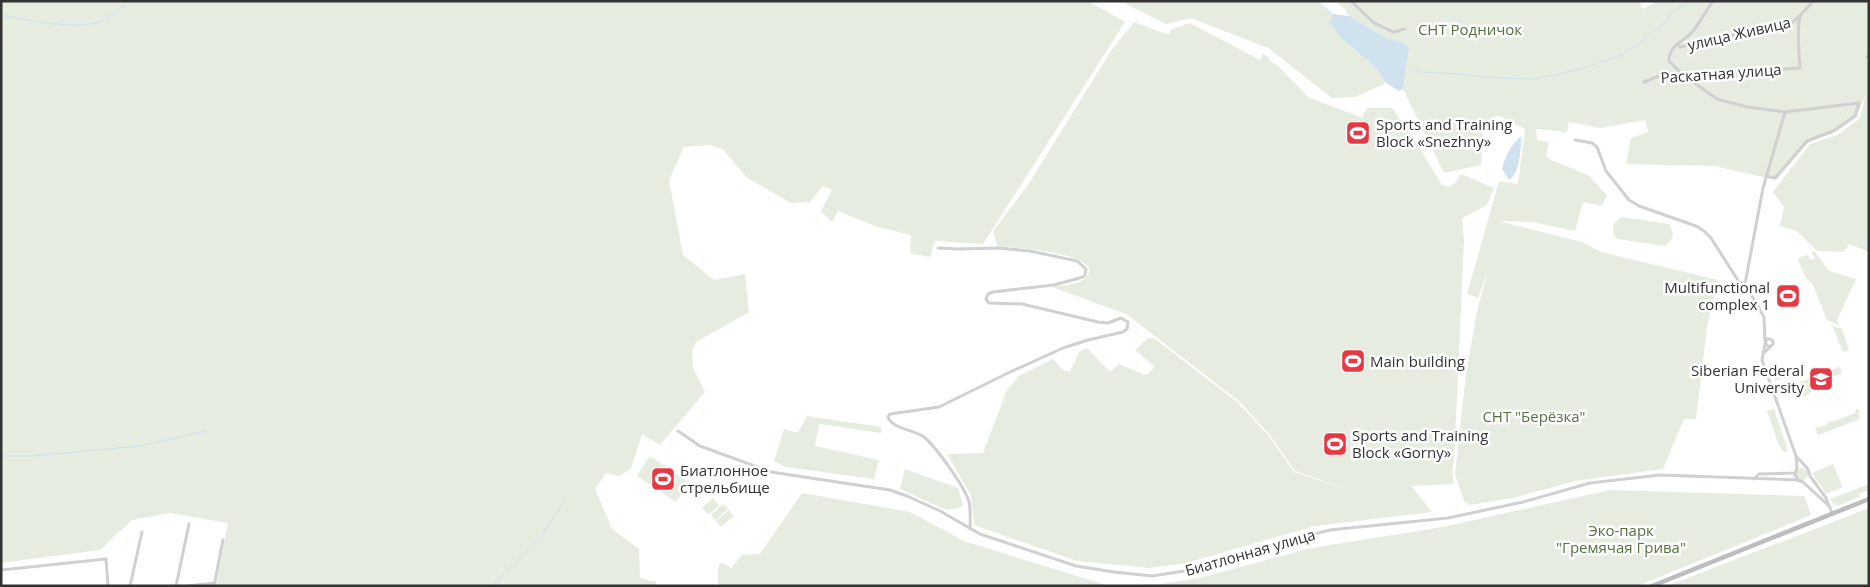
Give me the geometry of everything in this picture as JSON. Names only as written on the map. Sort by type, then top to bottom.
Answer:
[{"type":"main road","points":[[1652,586],[1869,499]]},
{"type":"street","points":[[1351,1],[1374,23],[1393,32],[1405,29]]},
{"type":"street","points":[[1713,1],[1692,33],[1669,54],[1669,61],[1683,75],[1717,99],[1747,107],[1785,112],[1859,103],[1855,116],[1833,131],[1807,141],[1775,178],[1766,176]]},
{"type":"street","points":[[1800,16],[1813,1]]},
{"type":"street","name":"улица Живица","points":[[1678,44],[1680,47],[1793,22],[1800,16]]},
{"type":"street","name":"Раскатная улица","points":[[1644,82],[1660,76],[1800,68],[1798,38],[1800,16]]},
{"type":"street","points":[[1785,112],[1766,176],[1745,284],[1764,317],[1765,343],[1762,360],[1796,456],[1797,468],[1794,473],[1798,480],[1803,482],[1830,508]]},
{"type":"street","points":[[1575,140],[1592,143],[1597,147],[1606,171],[1629,200],[1639,206],[1696,226],[1704,231],[1711,238],[1738,282],[1745,284]]},
{"type":"street","points":[[938,248],[1011,248],[1044,253],[1077,262],[1086,269],[1083,278],[1054,285],[993,292],[988,294],[986,299],[989,303],[1022,304],[1098,322],[1108,323],[1121,318],[1128,322],[1127,329],[1123,332],[1063,348],[939,407],[890,414],[888,417],[894,426],[917,433],[936,449],[965,492],[969,503],[970,529]]},
{"type":"street","points":[[1764,353],[1774,343],[1765,333]]},
{"type":"street","points":[[1765,343],[1770,339]]},
{"type":"street","points":[[1765,343],[1769,347]]},
{"type":"street","name":"Биатлонная улица","points":[[678,431],[700,446],[771,472],[890,490],[940,511],[970,529],[1076,566],[1152,576],[1203,568],[1250,551],[1322,532],[1448,518],[1523,502],[1590,483],[1660,475],[1754,480],[1798,480]]},
{"type":"street","points":[[1796,456],[1810,471],[1810,476],[1826,498],[1832,513]]},
{"type":"street","points":[[1797,468],[1805,466]]},
{"type":"street","name":"Биатлонная улица","points":[[1754,480],[1759,474],[1794,473]]},
{"type":"street","points":[[1803,482],[1808,480],[1810,476]]},
{"type":"street","points":[[176,586],[189,524]]},
{"type":"street","points":[[130,586],[142,532]]},
{"type":"street","points":[[188,586],[214,584],[223,540]]},
{"type":"street","points":[[1,570],[106,559],[108,586]]},
{"type":"green space","points":[[1,1],[1088,1],[1125,22],[983,244],[935,241],[930,257],[910,253],[911,235],[878,227],[838,211],[832,222],[821,211],[832,190],[823,186],[810,202],[791,203],[746,177],[724,150],[710,145],[684,147],[669,180],[683,255],[714,280],[745,274],[749,312],[696,342],[692,351],[693,368],[705,392],[660,445],[642,434],[631,469],[619,476],[606,473],[595,489],[612,529],[639,549],[640,578],[656,582],[656,586],[216,586],[228,523],[170,513],[132,520],[100,550],[1,563]]},
{"type":"green space","points":[[1120,1],[1317,1],[1332,14],[1330,23],[1339,36],[1375,67],[1386,83],[1355,97],[1332,98],[1268,48],[1191,18],[1166,24]]},
{"type":"green space","points":[[1335,1],[1639,1],[1643,9],[1657,1],[1869,1],[1869,252],[1849,244],[1844,252],[1817,251],[1797,231],[1780,226],[1784,207],[1773,192],[1810,144],[1837,135],[1860,118],[1866,93],[1857,117],[1836,132],[1809,142],[1776,180],[1714,166],[1626,164],[1631,138],[1648,132],[1645,120],[1600,128],[1569,122],[1567,132],[1536,129],[1537,140],[1549,142],[1546,156],[1549,159],[1588,175],[1607,195],[1602,206],[1583,202],[1575,231],[1532,222],[1502,222],[1582,242],[1601,252],[1718,280],[1707,327],[1696,419],[1684,419],[1663,469],[1575,481],[1513,498],[1469,505],[1464,501],[1455,474],[1466,374],[1477,311],[1488,270],[1478,298],[1467,294],[1499,181],[1518,184],[1525,129],[1498,115],[1483,127],[1481,165],[1444,173],[1403,89],[1409,48],[1403,42],[1386,38],[1349,16],[1345,9]]},
{"type":"green space","points":[[1134,22],[1169,35],[1172,29],[1190,23],[1260,60],[1263,54],[1270,58],[1269,60],[1278,66],[1308,97],[1362,118],[1367,108],[1392,108],[1414,139],[1442,185],[1449,187],[1455,183],[1461,174],[1494,188],[1487,205],[1462,218],[1464,241],[1454,462],[1452,470],[1454,484],[1411,486],[1432,512],[1315,526],[1186,563],[1149,568],[1077,561],[974,525],[971,495],[947,454],[983,453],[1007,390],[1019,376],[1053,359],[1063,370],[1070,372],[1079,352],[1087,348],[1110,372],[1119,364],[1146,375],[1155,367],[1135,350],[1148,338],[1154,338],[1237,402],[1268,435],[1294,472],[1346,489],[1295,471],[1270,435],[1239,401],[1126,314],[1052,287],[1076,283],[1085,279],[1090,269],[1084,263],[1061,254],[997,246],[993,231],[1028,185],[1111,51]]},
{"type":"green space","points":[[1622,217],[1669,224],[1673,234],[1672,239],[1664,246],[1618,239],[1615,236],[1613,227],[1616,221]]},
{"type":"green space","points":[[1811,251],[1815,252],[1829,271],[1856,279],[1837,320],[1840,326],[1827,320],[1813,285],[1806,278],[1798,260],[1800,257],[1808,255],[1810,260],[1815,259]]},
{"type":"green space","points":[[1832,325],[1842,329],[1849,350],[1843,352]]},
{"type":"green space","points":[[1774,365],[1778,375],[1787,372],[1789,376],[1775,381],[1771,368]]},
{"type":"green space","points":[[1839,367],[1842,374],[1822,381],[1815,385],[1815,388],[1805,397],[1801,396],[1797,387],[1800,382]]},
{"type":"green space","points":[[1774,409],[1788,451],[1784,452],[1779,446],[1767,411]]},
{"type":"green space","points":[[1856,409],[1859,410],[1860,419],[1817,434],[1815,426],[1818,428],[1827,424],[1828,421],[1832,422],[1855,413]]},
{"type":"green space","points":[[807,416],[881,427],[881,433],[819,424],[815,446],[879,460],[874,479],[785,467],[774,461],[784,429],[798,433]]},
{"type":"green space","name":"Биатлонное стрельбище","points":[[650,456],[689,482],[676,502],[637,476]]},
{"type":"green space","points":[[1833,464],[1843,487],[1826,494],[1812,473]]},
{"type":"green space","points":[[1800,468],[1804,468],[1808,474],[1804,480],[1800,480],[1796,476],[1796,472]]},
{"type":"green space","points":[[905,469],[958,488],[963,505],[960,508],[946,510],[900,489]]},
{"type":"green space","points":[[1869,484],[1869,490],[1858,494],[1861,496],[1840,505],[1834,505],[1830,499]]},
{"type":"green space","name":"Эко-парк \"Гремячая Грива\"","points":[[1610,490],[1804,496],[1811,515],[1637,586],[1112,586],[1160,584],[1199,578],[1311,548],[1443,527]]},
{"type":"green space","points":[[802,493],[910,512],[964,541],[1109,586],[718,586],[718,568],[721,562],[731,568],[742,555],[760,554]]},
{"type":"green space","points":[[713,498],[719,505],[709,515],[702,508]]},
{"type":"green space","points":[[723,504],[728,509],[715,521],[711,515]]},
{"type":"green space","points":[[1869,508],[1869,586],[1667,586]]},
{"type":"green space","points":[[729,510],[734,516],[721,527],[716,521]]},
{"type":"water","points":[[1332,14],[1349,16],[1386,38],[1403,42],[1409,48],[1403,89],[1399,91],[1386,83],[1375,67],[1339,36],[1330,23]]},
{"type":"water","points":[[1522,136],[1518,166],[1516,172],[1509,180],[1502,169],[1503,164],[1512,146]]},
{"type":"waterway","points":[[1,15],[52,24],[91,24],[108,17],[129,1]]},
{"type":"waterway","points":[[1317,1],[1334,15]]},
{"type":"waterway","points":[[1413,68],[1422,72],[1532,79],[1584,68],[1624,54],[1661,26],[1667,20],[1669,14],[1689,1]]},
{"type":"waterway","points":[[1,456],[31,456],[140,446],[206,431]]},
{"type":"waterway","points":[[493,586],[543,534],[566,497]]},
{"type":"place","name":"Sports and Training Block «Snezhny»","points":[[1358,133]]},
{"type":"place","name":"Multifunctional complex 1","points":[[1788,296]]},
{"type":"place","name":"Main building","points":[[1353,361]]},
{"type":"place","name":"Siberian Federal University","points":[[1821,379]]},
{"type":"place","name":"Sports and Training Block «Gorny»","points":[[1335,444]]},
{"type":"place","name":"Биатлонное стрельбище","points":[[663,479]]},
{"type":"park label","name":"СНТ Родничок","points":[[1470,29]]},
{"type":"park label","name":"СНТ \"Берёзка\"","points":[[1534,416]]}]
